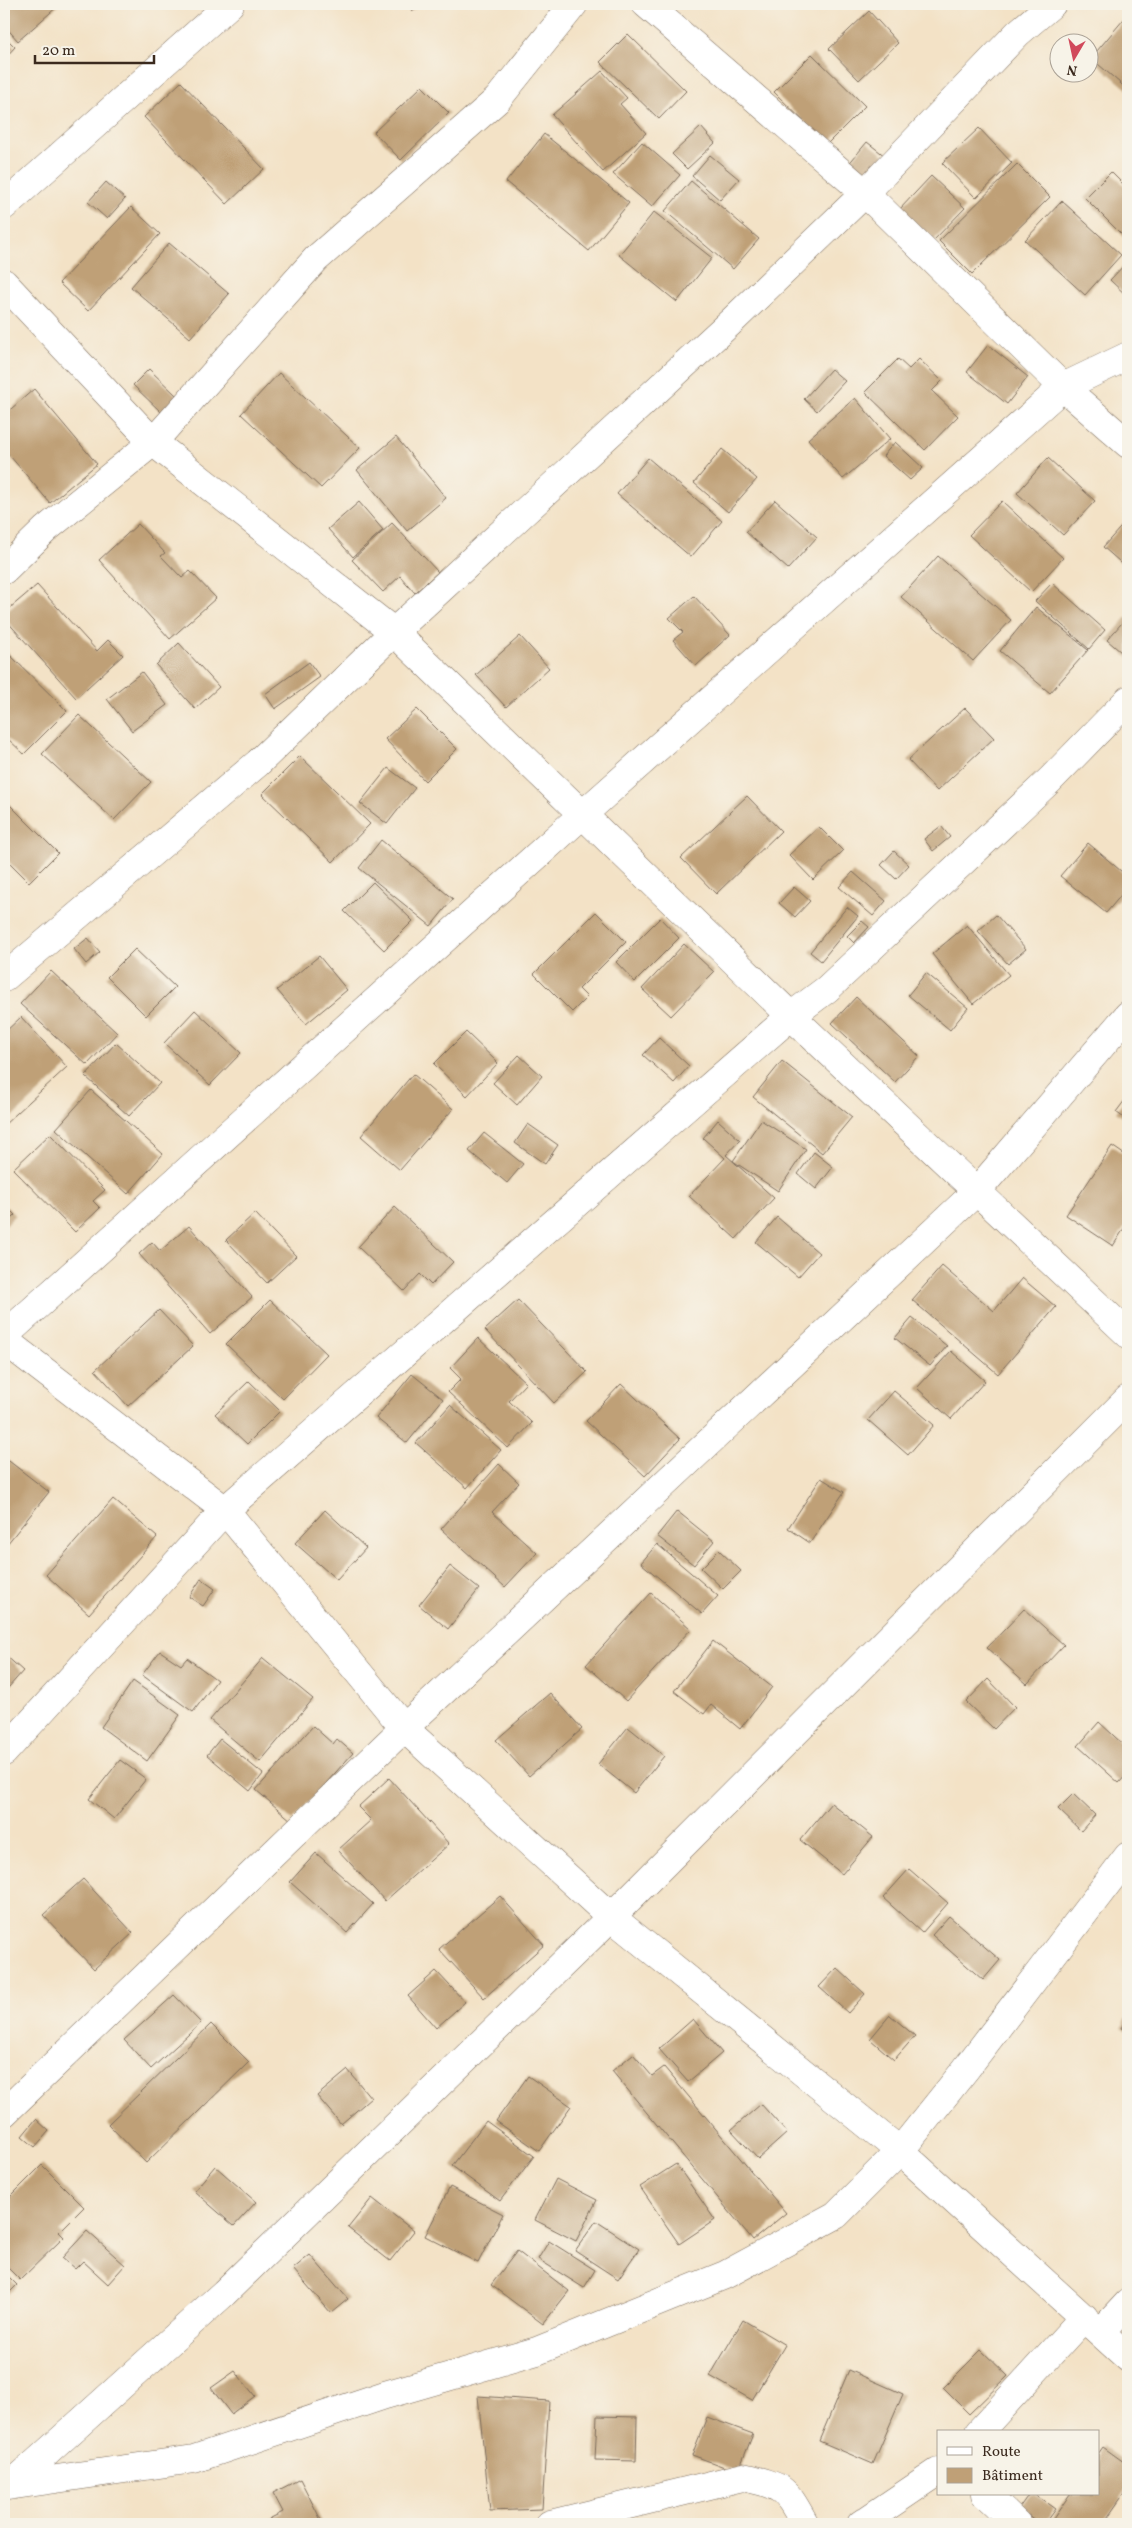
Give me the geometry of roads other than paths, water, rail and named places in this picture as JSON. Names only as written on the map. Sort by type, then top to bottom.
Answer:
[{"type":"street","points":[[4,206],[230,4]]},
{"type":"street","points":[[4,570],[46,529],[153,442],[316,259],[497,100],[574,4]]},
{"type":"street","points":[[646,4],[864,193],[1063,387],[1128,444]]},
{"type":"street","points":[[4,978],[258,763],[394,632],[733,320],[864,193],[1018,33],[1052,4]]},
{"type":"street","points":[[4,283],[153,442],[394,632],[791,1016],[1128,1334]]},
{"type":"street","points":[[4,1336],[582,815],[1063,387],[1128,356]]},
{"type":"street","points":[[4,1752],[225,1510],[791,1016],[827,989],[1050,780],[1128,700]]},
{"type":"street","points":[[4,2113],[404,1728],[976,1191],[1128,1015]]},
{"type":"street","points":[[4,1340],[225,1510],[404,1728],[611,1917],[900,2151],[1128,2358]]},
{"type":"street","points":[[7,2486],[224,2294],[611,1917],[1128,1399]]},
{"type":"street","points":[[7,2486],[194,2459],[385,2395],[537,2351],[725,2275],[836,2215],[900,2151],[965,2070],[1128,1856]]},
{"type":"street","points":[[981,2430],[1092,2325],[1128,2303]]},
{"type":"street","points":[[861,2524],[937,2473]]},
{"type":"street","points":[[550,2524],[743,2477],[772,2484],[787,2493],[805,2524]]},
{"type":"street","points":[[987,2496],[1018,2524]]}]
